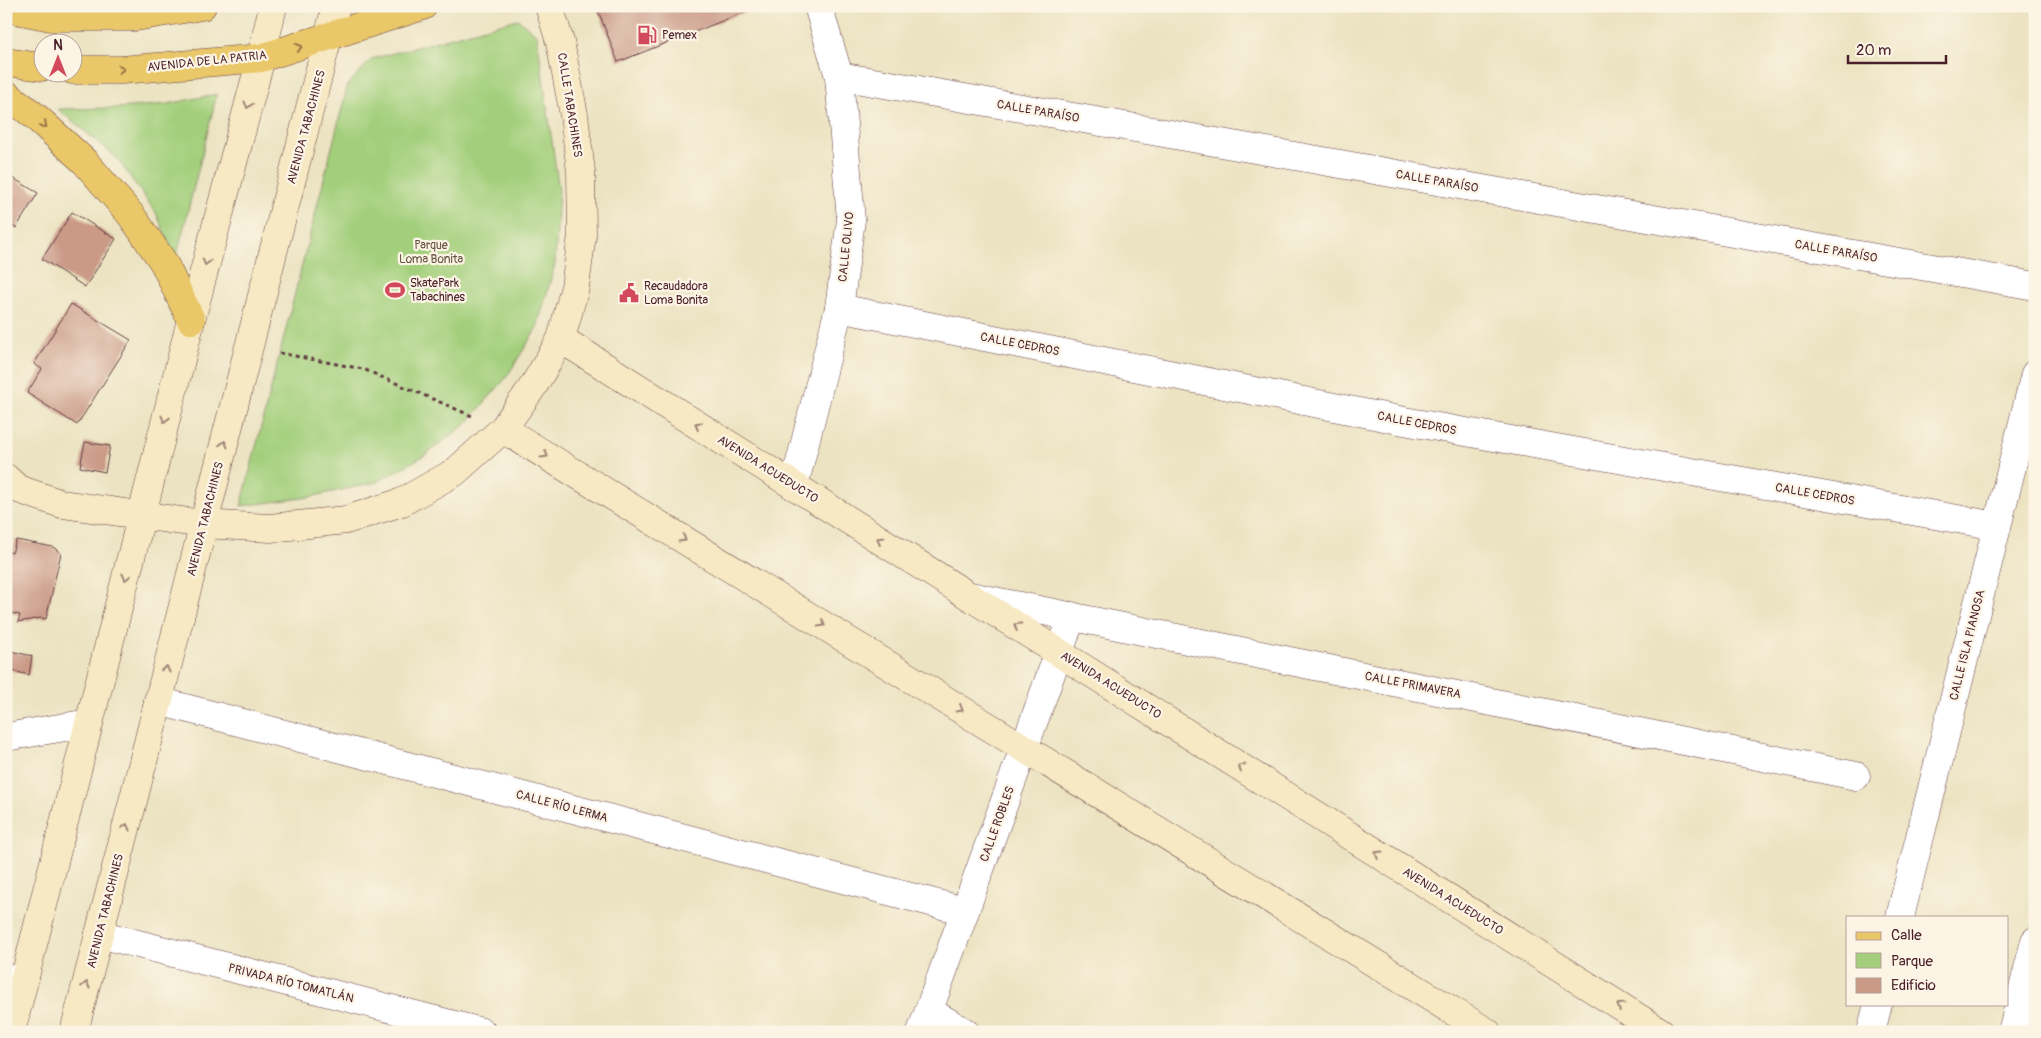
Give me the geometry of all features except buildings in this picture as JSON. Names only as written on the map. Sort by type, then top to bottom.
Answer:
[{"type":"main road","points":[[6,8],[51,17],[136,17],[202,6]]},
{"type":"main road","name":"AVENIDA DE LA PATRIA","points":[[82,70],[122,70],[261,58],[330,38],[423,6]]},
{"type":"main road","points":[[6,62],[32,66]]},
{"type":"main road","points":[[6,94],[36,117],[85,162],[131,215],[164,263],[191,320]]},
{"type":"street","points":[[11,1032],[16,979],[90,723],[191,320],[261,58],[273,6]]},
{"type":"street","name":"AVENIDA TABACHINES","points":[[74,1032],[203,524],[330,38],[336,6]]},
{"type":"street","name":"CALLE TABACHINES","points":[[10,486],[62,504],[203,524],[270,528],[346,520],[402,502],[455,472],[503,429],[534,385],[561,339],[575,287],[582,235],[581,172],[574,115],[560,42],[549,6]]},
{"type":"street","name":"CALLE OLIVO","points":[[794,486],[839,308],[851,220],[839,76],[818,6]]},
{"type":"street","name":"CALLE PARAÍSO","points":[[839,76],[2035,286]]},
{"type":"street","name":"CALLE CEDROS","points":[[839,308],[1404,421],[1996,526]]},
{"type":"street","name":"AVENIDA ACUEDUCTO","points":[[561,339],[1661,1032]]},
{"type":"street","name":"CALLE ISLA PIANOSA","points":[[1900,916],[2035,374]]},
{"type":"street","points":[[503,429],[1487,1032]]},
{"type":"street","name":"CALLE PRIMAVERA","points":[[969,596],[1856,776]]},
{"type":"street","name":"CALLE ROBLES","points":[[925,1022],[1072,616]]},
{"type":"street","name":"CALLE RÍO LERMA","points":[[158,701],[965,911]]},
{"type":"street","points":[[6,738],[90,723]]},
{"type":"street","name":"PRIVADA RÍO TOMATLÁN","points":[[99,934],[482,1032]]},
{"type":"street","points":[[2012,1032],[2035,941]]},
{"type":"street","points":[[1871,1032],[1878,1006]]},
{"type":"street","points":[[925,1022],[965,1032]]},
{"type":"path","points":[[249,347],[363,369],[503,429]]},
{"type":"green space","name":"Parque Loma Bonita","points":[[518,19],[537,35],[559,191],[555,264],[537,328],[506,378],[466,424],[425,455],[377,482],[310,497],[241,506],[348,84],[372,59]]},
{"type":"green space","points":[[217,94],[176,259],[156,213],[116,157],[58,109],[118,108],[168,104]]},
{"type":"place","name":"Pemex","points":[[647,35]]},
{"type":"place","name":"SkatePark Tabachines","points":[[395,290]]},
{"type":"place","name":"Recaudadora Loma Bonita","points":[[629,293]]}]
